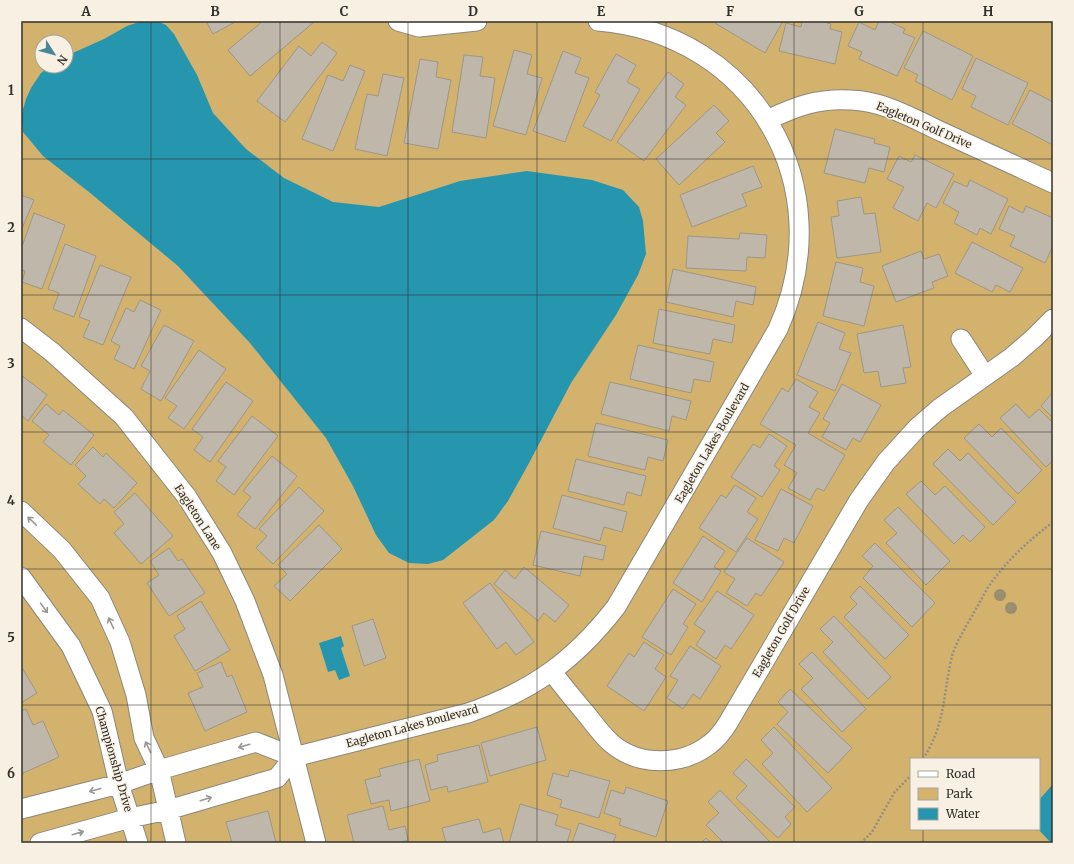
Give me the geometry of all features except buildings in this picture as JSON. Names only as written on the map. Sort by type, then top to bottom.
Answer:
[{"type":"street","points":[[398,21],[419,27],[477,21]]},
{"type":"street","name":"Eagleton Lakes Boulevard","points":[[294,756],[468,714],[528,687],[552,672],[582,647],[600,628],[616,607],[774,336],[784,316],[796,279],[800,248],[800,218],[795,187],[786,158],[767,120],[749,96],[733,79],[703,56],[676,40],[648,29],[598,21]]},
{"type":"street","name":"Eagleton Golf Drive","points":[[767,120],[807,103],[838,99],[868,102],[898,112],[1053,183]]},
{"type":"street","name":"Eagleton Golf Drive","points":[[552,672],[611,743],[623,751],[635,757],[649,760],[674,760],[687,757],[700,751],[721,734],[859,500],[886,462],[917,428],[940,408],[1012,357],[1053,319]]},
{"type":"street","name":"Eagleton Lane","points":[[21,328],[52,352],[124,417],[195,508],[222,553],[246,601],[273,675],[316,843]]},
{"type":"street","points":[[961,339],[985,376]]},
{"type":"street","points":[[21,511],[62,550],[100,598],[120,642],[136,695],[144,738],[159,770],[176,843]]},
{"type":"street","name":"Championship Drive","points":[[21,577],[71,646],[102,711],[120,784],[138,843]]},
{"type":"street","points":[[21,809],[120,784],[159,770],[256,742],[294,756],[278,778],[168,810],[130,818],[40,843]]},
{"type":"path","points":[[924,758],[929,750],[942,715],[952,658],[962,635],[987,589],[1022,548],[1053,522]]},
{"type":"path","points":[[861,843],[872,832],[894,793],[910,776]]},
{"type":"green space","points":[[21,21],[1053,21],[1053,843],[21,843]]},
{"type":"water","points":[[142,21],[157,21],[166,25],[174,34],[197,75],[213,113],[246,149],[284,178],[333,202],[379,207],[460,181],[527,171],[592,180],[623,190],[639,207],[643,221],[646,254],[638,275],[616,315],[571,383],[508,501],[494,520],[443,560],[428,564],[409,563],[389,553],[376,535],[353,486],[326,438],[250,343],[178,266],[43,156],[23,132],[21,116],[26,99],[40,74],[74,74],[74,52],[104,39],[127,26]]},
{"type":"water","points":[[341,636],[344,646],[341,648],[350,676],[339,680],[335,670],[328,672],[319,643]]},
{"type":"water","points":[[1053,784],[1053,843],[1051,843],[1039,830],[1040,799]]}]
